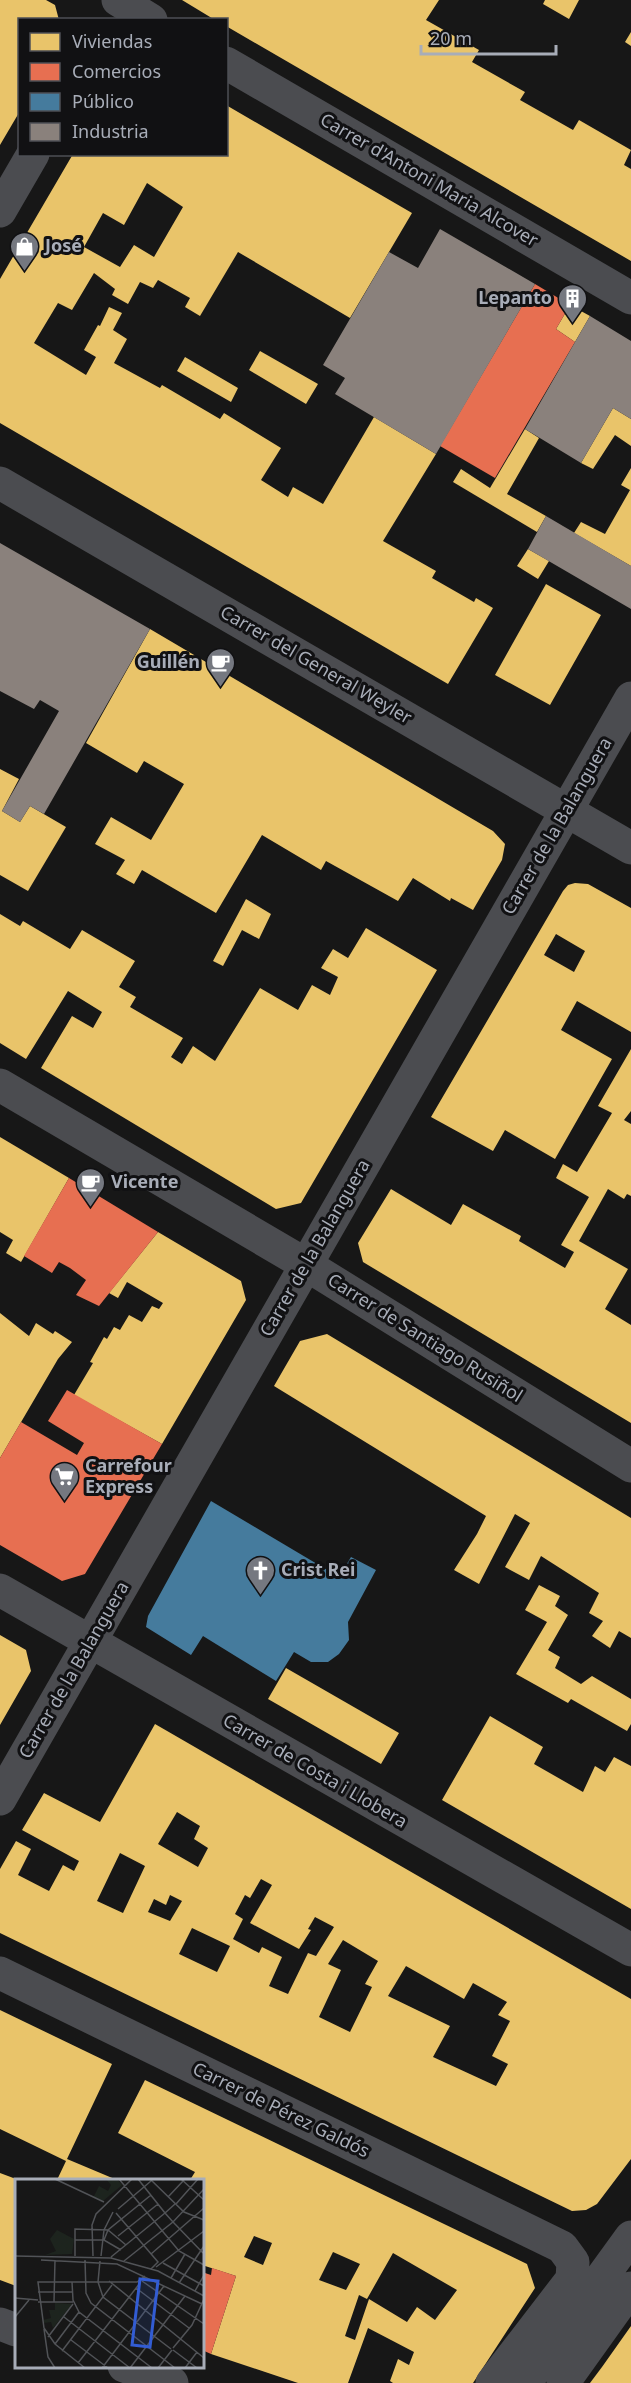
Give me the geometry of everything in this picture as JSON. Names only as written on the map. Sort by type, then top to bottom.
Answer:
[{"type":"street","points":[[118,5],[147,18]]},
{"type":"street","name":"Carrer d'Antoni Maria Alcover","points":[[228,64],[631,298]]},
{"type":"street","points":[[0,212],[32,156]]},
{"type":"street","name":"Carrer del General Weyler","points":[[0,483],[631,848]]},
{"type":"street","name":"Carrer de la Balanguera","points":[[0,1799],[631,698]]},
{"type":"street","name":"Carrer de Santiago Rusiñol","points":[[0,1085],[305,1264],[631,1466]]},
{"type":"street","name":"Carrer de Costa i Llobera","points":[[0,1590],[631,1950]]},
{"type":"street","name":"Carrer de Pérez Galdós","points":[[0,1973],[562,2247],[573,2262],[572,2279],[492,2383]]},
{"type":"street","points":[[525,2383],[631,2237]]},
{"type":"street","points":[[563,2383],[631,2288]]},
{"type":"street","points":[[0,2324],[15,2330]]},
{"type":"street","points":[[127,2368],[172,2383]]},
{"type":"building: Viviendas","points":[[0,0],[46,0],[55,5],[58,18],[18,18],[18,114],[0,145]]},
{"type":"building: Viviendas","points":[[182,0],[439,0],[426,20],[479,50],[472,62],[525,92],[520,100],[573,130],[579,120],[631,150],[624,165],[631,169],[631,261],[228,27],[228,18],[212,18]]},
{"type":"building: Viviendas","points":[[545,0],[579,0],[569,19],[543,4]]},
{"type":"building: Viviendas","points":[[631,32],[631,46],[625,42]]},
{"type":"building: Viviendas","points":[[228,106],[412,213],[350,318],[238,252],[200,316],[185,307],[190,298],[158,280],[153,288],[140,282],[128,304],[112,295],[115,289],[94,273],[72,310],[58,303],[34,343],[86,375],[96,357],[84,350],[98,325],[100,326],[109,307],[122,313],[113,330],[127,339],[114,363],[160,388],[162,385],[220,419],[224,413],[281,448],[261,480],[288,497],[293,487],[323,504],[374,417],[436,454],[383,541],[436,571],[432,578],[474,602],[476,598],[493,608],[448,684],[0,423],[0,279],[72,156],[228,156]],"holes":[[[147,183],[183,207],[154,257],[134,245],[120,267],[84,247],[103,213],[124,225]]]},
{"type":"building: Viviendas","name":"Lepanto","points":[[570,305],[590,316],[575,342],[556,329]]},
{"type":"building: Viviendas","points":[[260,351],[318,384],[306,404],[249,370]]},
{"type":"building: Viviendas","points":[[185,357],[238,388],[231,402],[177,371]]},
{"type":"building: Viviendas","points":[[613,408],[631,419],[631,446],[615,435],[593,469],[581,463]]},
{"type":"building: Viviendas","points":[[525,429],[539,438],[507,494],[546,516],[537,532],[453,482],[461,469],[490,488]]},
{"type":"building: Viviendas","points":[[631,468],[631,566],[574,533],[581,522],[605,534],[630,490],[621,485]]},
{"type":"building: Viviendas","points":[[528,549],[549,561],[538,579],[517,566]]},
{"type":"building: Viviendas","points":[[546,584],[601,615],[550,705],[495,675]]},
{"type":"building: Viviendas","points":[[150,629],[493,831],[505,844],[502,860],[473,910],[451,898],[450,901],[413,878],[398,901],[326,861],[321,870],[262,835],[216,913],[142,870],[134,884],[116,874],[125,860],[95,844],[111,817],[151,840],[184,784],[144,761],[137,773],[86,743]]},
{"type":"building: Viviendas","points":[[0,769],[19,779],[2,811],[20,822],[30,806],[66,827],[28,891],[0,875]]},
{"type":"building: Viviendas","points":[[588,884],[631,908],[631,1032],[577,1001],[561,1030],[612,1059],[555,1159],[505,1130],[493,1151],[431,1117],[568,885]],"holes":[[[556,934],[585,951],[574,972],[544,955]]]},
{"type":"building: Viviendas","points":[[246,899],[271,914],[259,939],[242,930],[223,966],[213,961]]},
{"type":"building: Viviendas","points":[[0,914],[20,926],[23,921],[70,949],[82,930],[135,961],[119,987],[136,997],[130,1007],[183,1038],[171,1057],[182,1064],[193,1046],[215,1061],[260,988],[298,1010],[312,985],[330,995],[338,977],[321,968],[333,949],[348,958],[366,928],[437,970],[301,1203],[276,1209],[41,1068],[72,1016],[93,1028],[102,1012],[68,991],[26,1059],[0,1043]]},
{"type":"building: Viviendas","points":[[631,1049],[631,1111],[624,1120],[631,1124],[631,1196],[627,1194],[624,1199],[608,1189],[579,1241],[628,1269],[605,1309],[631,1325],[631,1423],[363,1262],[358,1243],[391,1189],[451,1225],[463,1204],[521,1236],[519,1241],[565,1268],[574,1252],[561,1245],[589,1197],[556,1178],[563,1164],[577,1172],[612,1113],[598,1106]]},
{"type":"building: Viviendas","points":[[0,1137],[69,1178],[21,1262],[6,1253],[13,1240],[0,1232]]},
{"type":"building: Viviendas","points":[[158,1232],[241,1281],[246,1300],[162,1444],[74,1395],[93,1363],[90,1362],[104,1337],[107,1339],[114,1327],[120,1330],[129,1315],[142,1322],[152,1306],[159,1309],[163,1303],[127,1282],[118,1298],[109,1293]]},
{"type":"building: Viviendas","points":[[0,1313],[29,1336],[36,1323],[72,1342],[58,1359],[0,1458]]},
{"type":"building: Viviendas","points":[[327,1334],[631,1518],[631,1638],[619,1631],[610,1648],[592,1636],[603,1621],[589,1613],[599,1593],[541,1556],[529,1580],[505,1567],[530,1523],[515,1514],[479,1584],[454,1570],[486,1516],[274,1386],[300,1341]]},
{"type":"building: Viviendas","points":[[539,1585],[560,1596],[555,1606],[568,1615],[548,1650],[560,1657],[555,1668],[581,1684],[592,1676],[631,1699],[631,1724],[627,1731],[571,1699],[568,1703],[516,1674],[547,1622],[525,1610]]},
{"type":"building: Viviendas","points":[[0,1635],[26,1650],[31,1671],[0,1725]]},
{"type":"building: Viviendas","points":[[286,1668],[399,1733],[381,1764],[268,1699]]},
{"type":"building: Viviendas","points":[[490,1716],[543,1747],[534,1764],[583,1792],[595,1766],[605,1772],[614,1757],[631,1766],[631,1909],[442,1800]]},
{"type":"building: Viviendas","points":[[155,1724],[631,1999],[631,2159],[597,2204],[586,2210],[572,2211],[0,1933],[0,1869],[16,1841],[31,1849],[18,1875],[49,1891],[63,1865],[74,1871],[79,1861],[22,1830],[44,1793],[100,1822]],"holes":[[[177,1812],[200,1826],[194,1839],[208,1848],[198,1867],[158,1844]],[[120,1853],[145,1866],[123,1913],[97,1901]],[[261,1879],[272,1885],[250,1923],[299,1949],[311,1930],[308,1929],[315,1917],[334,1927],[316,1956],[308,1953],[288,1994],[269,1986],[282,1957],[262,1947],[259,1953],[233,1939],[243,1919],[235,1914],[245,1895],[250,1898]],[[170,1895],[182,1901],[170,1921],[148,1912],[154,1899],[166,1905]],[[192,1928],[230,1946],[217,1972],[179,1954]],[[343,1940],[378,1961],[365,1984],[372,1987],[350,2032],[319,2017],[341,1970],[328,1964]],[[406,1966],[464,1999],[473,1983],[507,2002],[498,2015],[510,2021],[492,2056],[508,2064],[496,2086],[433,2057],[450,2026],[388,1996]]]},
{"type":"building: Viviendas","points":[[0,2010],[112,2064],[67,2159],[115,2179],[57,2179],[66,2161],[0,2129]]},
{"type":"building: Viviendas","points":[[145,2080],[527,2264],[535,2288],[473,2383],[393,2383],[390,2381],[398,2359],[409,2365],[414,2352],[368,2328],[348,2383],[298,2383],[211,2354],[236,2276],[204,2266],[204,2179],[191,2179],[195,2172],[118,2133]],"holes":[[[254,2236],[272,2243],[263,2265],[244,2257]],[[333,2252],[360,2264],[346,2290],[319,2280]],[[393,2253],[457,2290],[435,2320],[417,2307],[407,2322],[369,2299],[355,2340],[345,2336],[359,2295],[367,2299]]]},
{"type":"building: Viviendas","points":[[0,2173],[16,2179],[15,2286],[0,2280]]},
{"type":"building: Viviendas","points":[[631,2326],[631,2383],[590,2383],[602,2367]]},
{"type":"building: Comercios","points":[[535,284],[570,305],[556,329],[575,342],[495,478],[440,446]]},
{"type":"building: Comercios","points":[[69,1178],[158,1232],[99,1306],[76,1295],[86,1280],[70,1268],[59,1262],[52,1273],[24,1256]]},
{"type":"building: Comercios","name":"Carrefour Express","points":[[67,1390],[162,1444],[85,1574],[62,1581],[0,1545],[0,1458],[21,1422],[77,1455],[84,1443],[48,1421]]},
{"type":"building: Comercios","points":[[212,2268],[236,2276],[211,2354],[204,2351],[204,2273],[211,2275]]},
{"type":"building: Público","name":"Crist Rei","points":[[211,1501],[339,1577],[351,1557],[376,1570],[348,1622],[349,1640],[339,1654],[328,1662],[311,1662],[294,1652],[276,1681],[203,1636],[191,1655],[146,1627],[148,1616]]},
{"type":"building: Industria","points":[[440,229],[535,284],[436,454],[335,394],[345,378],[323,365],[389,252],[418,268]]},
{"type":"building: Industria","points":[[590,316],[631,341],[631,419],[613,408],[581,463],[525,429]]},
{"type":"building: Industria","points":[[546,516],[631,566],[631,609],[528,549]]},
{"type":"building: Industria","points":[[0,543],[150,629],[44,814],[30,806],[20,822],[2,811],[59,711],[40,700],[34,709],[0,691]]},
{"type":"place","name":"José","points":[[24,272]]},
{"type":"place","name":"Lepanto","points":[[573,324]]},
{"type":"place","name":"Guillén","points":[[221,688]]},
{"type":"place","name":"Vicente","points":[[90,1208]]},
{"type":"place","name":"Carrefour Express","points":[[64,1502]]},
{"type":"place","name":"Crist Rei","points":[[260,1596]]}]
